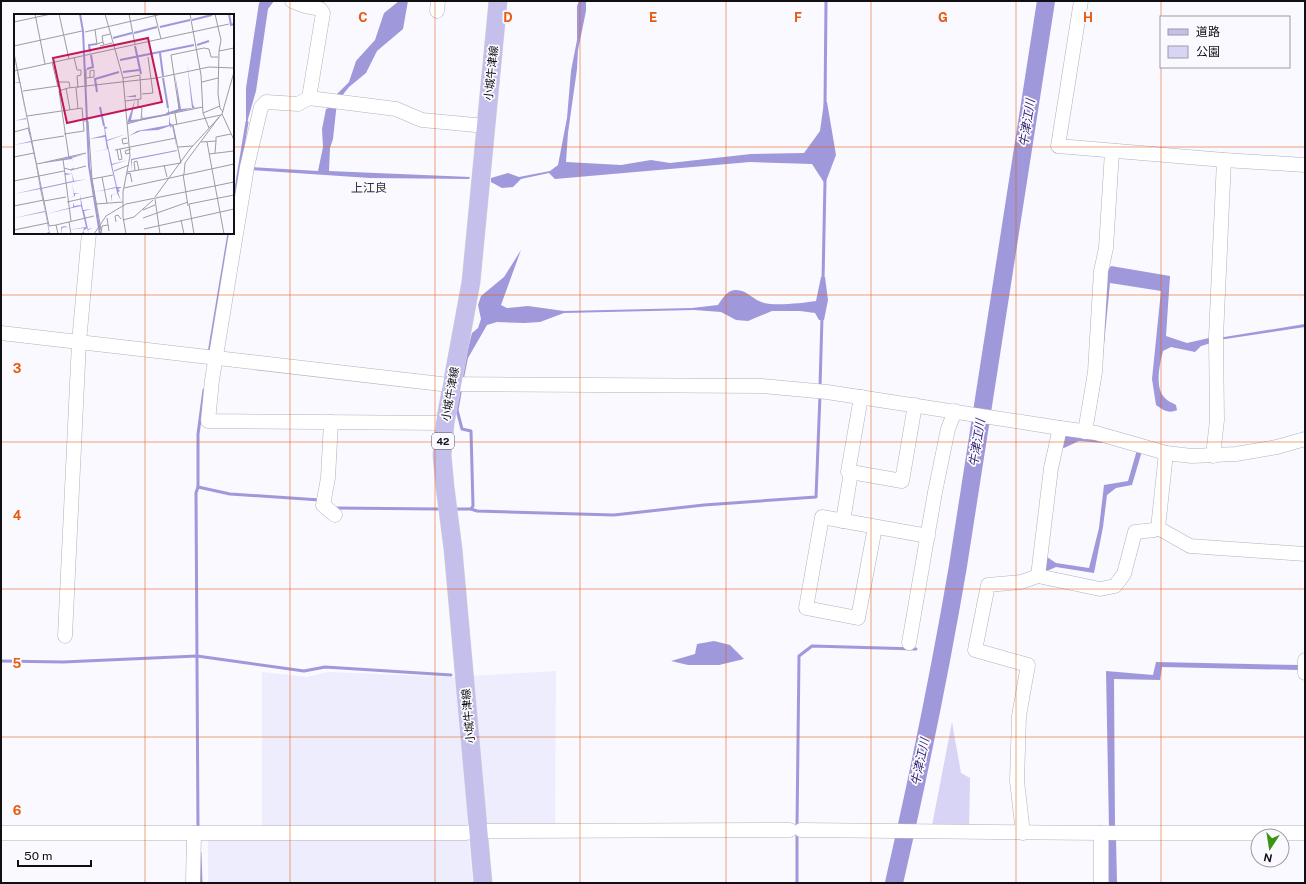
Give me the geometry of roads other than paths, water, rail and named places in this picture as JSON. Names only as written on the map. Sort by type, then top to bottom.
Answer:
[{"type":"main road","name":"小城牛津線","points":[[483,883],[453,549],[442,455],[444,423],[459,384],[471,282],[498,1]]},
{"type":"street","points":[[292,1],[305,6],[320,9],[323,13],[309,98]]},
{"type":"street","points":[[1081,1],[1058,146],[1224,160],[1305,164]]},
{"type":"street","points":[[234,206],[240,166],[261,108],[266,102],[298,104],[309,98],[396,109],[422,120],[486,126]]},
{"type":"street","points":[[1090,433],[1095,372],[1100,271],[1106,248],[1112,151]]},
{"type":"street","points":[[1213,456],[1216,420],[1216,340],[1224,160]]},
{"type":"street","points":[[65,636],[79,342],[89,234]]},
{"type":"street","points":[[230,234],[211,357],[208,421],[444,423]]},
{"type":"street","points":[[1,333],[459,384],[762,386],[821,391],[1090,433],[1166,453],[1192,456],[1236,454],[1277,447],[1305,439]]},
{"type":"street","points":[[861,397],[848,472],[902,481],[916,405]]},
{"type":"street","points":[[909,643],[948,429],[955,411]]},
{"type":"street","points":[[331,422],[328,478],[324,500],[335,515]]},
{"type":"street","points":[[1038,576],[1051,468],[1060,428]]},
{"type":"street","points":[[1158,528],[1166,453]]},
{"type":"street","points":[[843,521],[851,472]]},
{"type":"street","points":[[875,527],[858,618],[806,608],[822,517],[928,536]]},
{"type":"street","points":[[1023,832],[1017,781],[1019,716],[1028,665],[975,650],[988,585],[1021,582],[1038,576],[1100,589],[1115,586],[1124,574],[1135,532],[1154,530],[1158,528]]},
{"type":"street","points":[[1158,528],[1190,546],[1305,554]]},
{"type":"street","points":[[1,834],[795,830],[882,832],[1305,833]]},
{"type":"street","points":[[193,883],[198,833]]},
{"type":"street","points":[[1101,833],[1101,883]]},
{"type":"waterway","points":[[825,105],[826,1]]},
{"type":"waterway","name":"牛津江川","points":[[894,883],[928,725],[958,566],[1046,1]]},
{"type":"waterway","points":[[234,201],[247,122]]},
{"type":"waterway","points":[[823,281],[825,181]]},
{"type":"waterway","points":[[209,353],[229,234]]},
{"type":"waterway","points":[[820,387],[822,317]]},
{"type":"waterway","points":[[461,387],[457,410],[462,429],[471,431],[473,506],[471,509]]},
{"type":"waterway","points":[[198,830],[196,493],[198,487],[198,434],[204,390]]},
{"type":"waterway","points":[[455,509],[614,515],[704,505],[816,497],[820,395]]},
{"type":"waterway","points":[[198,487],[230,494],[320,500]]},
{"type":"waterway","points":[[335,508],[438,509]]},
{"type":"waterway","points":[[797,827],[799,656],[812,646],[916,649]]},
{"type":"waterway","points":[[1,661],[63,662],[197,656],[304,671],[325,667],[451,675]]},
{"type":"waterway","points":[[797,833],[797,883]]},
{"type":"waterway","points":[[200,853],[201,883]]},
{"type":"district","name":"上江良","points":[[369,188]]}]
